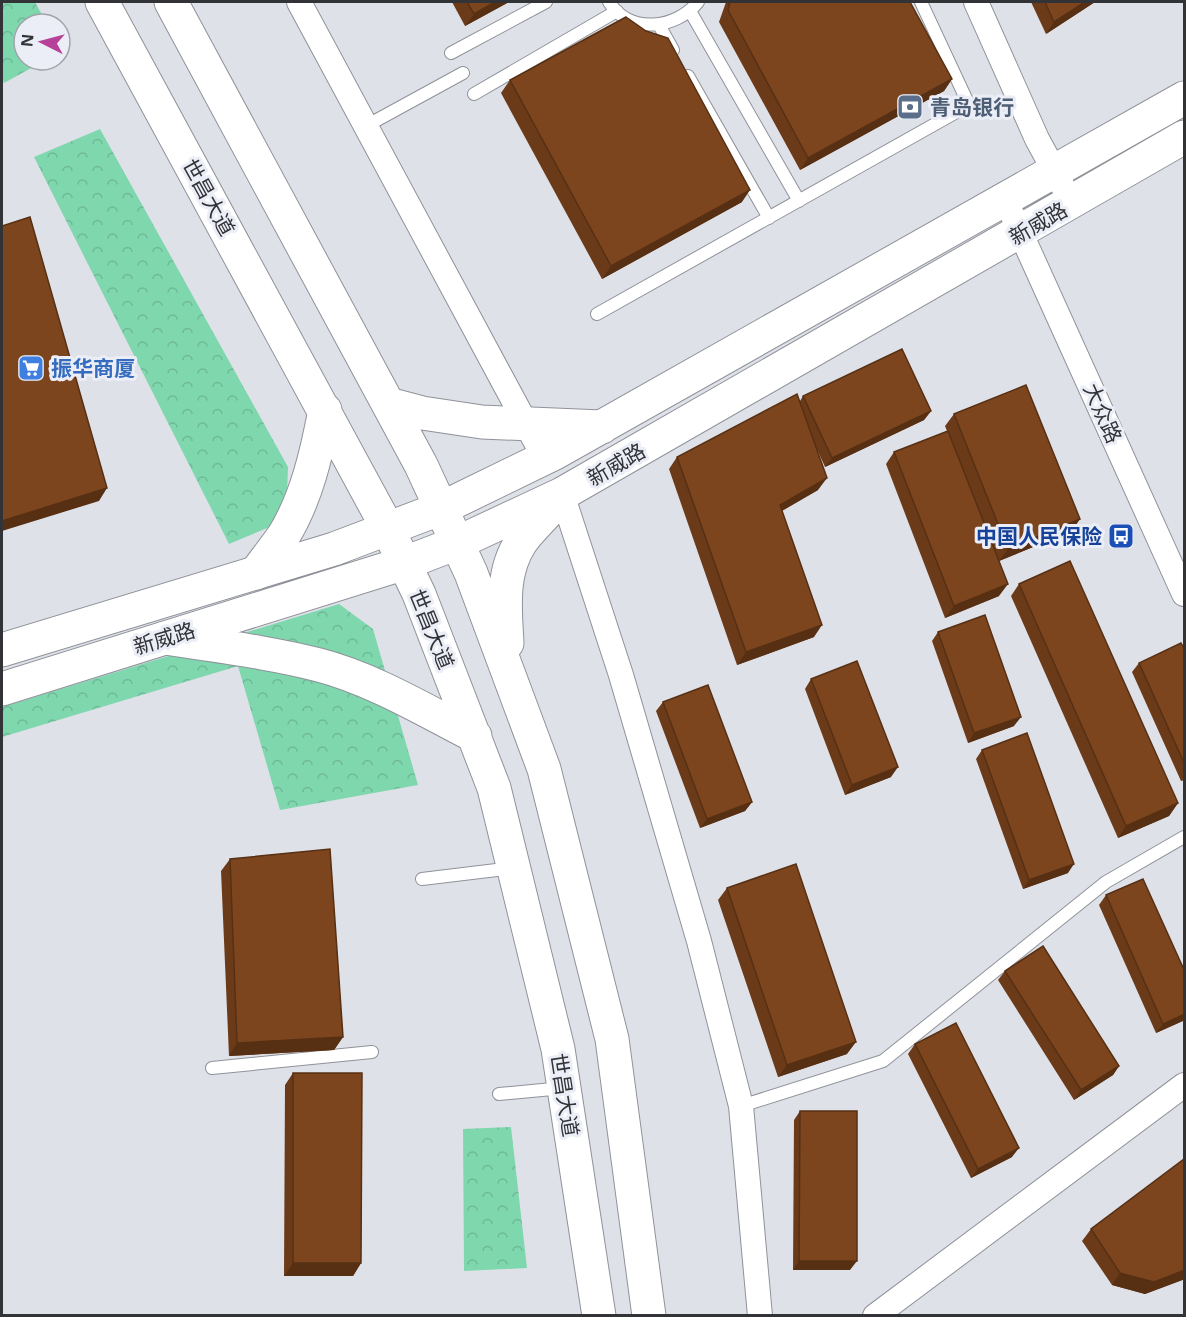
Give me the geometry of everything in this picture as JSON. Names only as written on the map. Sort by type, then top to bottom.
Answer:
[{"type":"main road","name":"世昌大道","points":[[102,2],[388,529],[419,594],[475,736],[494,788],[558,1049],[599,1316]]},
{"type":"main road","points":[[171,2],[442,508],[482,603],[544,770],[612,1039],[649,1316]]},
{"type":"main road","name":"新威路","points":[[2,650],[334,549],[442,508],[545,459],[1185,99]]},
{"type":"main road","name":"新威路","points":[[2,689],[405,563],[457,543],[562,494],[1185,137]]},
{"type":"main road","points":[[388,404],[450,418],[482,422],[602,427]]},
{"type":"main road","points":[[256,573],[284,534],[303,494],[319,442],[325,410]]},
{"type":"main road","points":[[510,680],[505,588],[512,561],[522,542],[562,494]]},
{"type":"main road","points":[[165,638],[320,665],[350,675],[396,696],[475,736]]},
{"type":"street","points":[[299,2],[545,459]]},
{"type":"street","points":[[976,2],[1038,139],[1071,203]]},
{"type":"street","name":"大众路","points":[[1005,200],[1185,594]]},
{"type":"street","points":[[562,494],[621,675],[699,941],[741,1106],[760,1316]]},
{"type":"street","points":[[875,1316],[1185,1084]]},
{"type":"lane","points":[[451,53],[546,2]]},
{"type":"lane","points":[[597,314],[969,105],[921,2]]},
{"type":"lane","points":[[474,94],[613,6],[625,18],[642,24],[659,25],[676,21],[694,6],[800,201]]},
{"type":"lane","points":[[659,25],[769,218]]},
{"type":"lane","points":[[366,126],[463,73]]},
{"type":"lane","points":[[741,1106],[883,1061],[1106,882],[1185,837]]},
{"type":"lane","points":[[422,879],[514,868]]},
{"type":"lane","points":[[212,1068],[372,1052]]},
{"type":"lane","points":[[499,1094],[564,1088]]},
{"type":"green space","points":[[2,2],[35,2],[40,12],[12,12],[12,72],[24,72],[4,83],[2,77]]},
{"type":"green space","points":[[100,129],[288,467],[286,520],[229,544],[34,157]]},
{"type":"green space","points":[[339,604],[373,629],[418,785],[280,810],[238,666],[2,737],[2,707]]},
{"type":"green space","points":[[511,1127],[527,1268],[464,1271],[463,1129]]},
{"type":"building","points":[[467,2],[495,2],[474,14]]},
{"type":"building","points":[[730,2],[910,2],[952,79],[808,158],[728,10]]},
{"type":"building","points":[[1045,2],[1085,2],[1054,22]]},
{"type":"building","points":[[626,17],[646,31],[668,38],[750,190],[611,266],[510,80]]},
{"type":"building","name":"振华商厦","points":[[30,217],[107,488],[2,521],[2,226]]},
{"type":"building","points":[[902,349],[931,411],[832,458],[803,396]]},
{"type":"building","points":[[1026,385],[1080,519],[1008,549],[954,414]]},
{"type":"building","points":[[797,394],[827,478],[780,505],[822,625],[746,652],[677,457]]},
{"type":"building","points":[[948,431],[1008,584],[954,606],[894,452]]},
{"type":"building","points":[[1070,561],[1178,803],[1126,826],[1019,584]]},
{"type":"building","points":[[985,615],[1021,717],[974,733],[938,632]]},
{"type":"building","points":[[1181,643],[1185,650],[1185,765],[1139,663]]},
{"type":"building","points":[[857,661],[898,767],[852,785],[811,679]]},
{"type":"building","points":[[708,685],[752,802],[707,819],[663,702]]},
{"type":"building","points":[[1027,733],[1074,864],[1029,880],[982,750]]},
{"type":"building","points":[[330,849],[343,1037],[237,1043],[230,859]]},
{"type":"building","points":[[796,864],[856,1042],[787,1065],[727,888]]},
{"type":"building","points":[[1143,879],[1185,972],[1185,1014],[1163,1024],[1106,895]]},
{"type":"building","points":[[1043,946],[1119,1066],[1081,1090],[1005,971]]},
{"type":"building","points":[[956,1023],[1019,1148],[978,1169],[915,1044]]},
{"type":"building","points":[[293,1073],[362,1073],[361,1263],[293,1263]]},
{"type":"building","points":[[800,1111],[857,1111],[857,1261],[799,1261]]},
{"type":"building","points":[[1184,1159],[1185,1270],[1154,1282],[1120,1273],[1091,1229]]},
{"type":"place","name":"青岛银行","points":[[910,107]]},
{"type":"place","name":"振华商厦","points":[[31,368]]},
{"type":"place","name":"中国人民保险","points":[[1121,536]]}]
